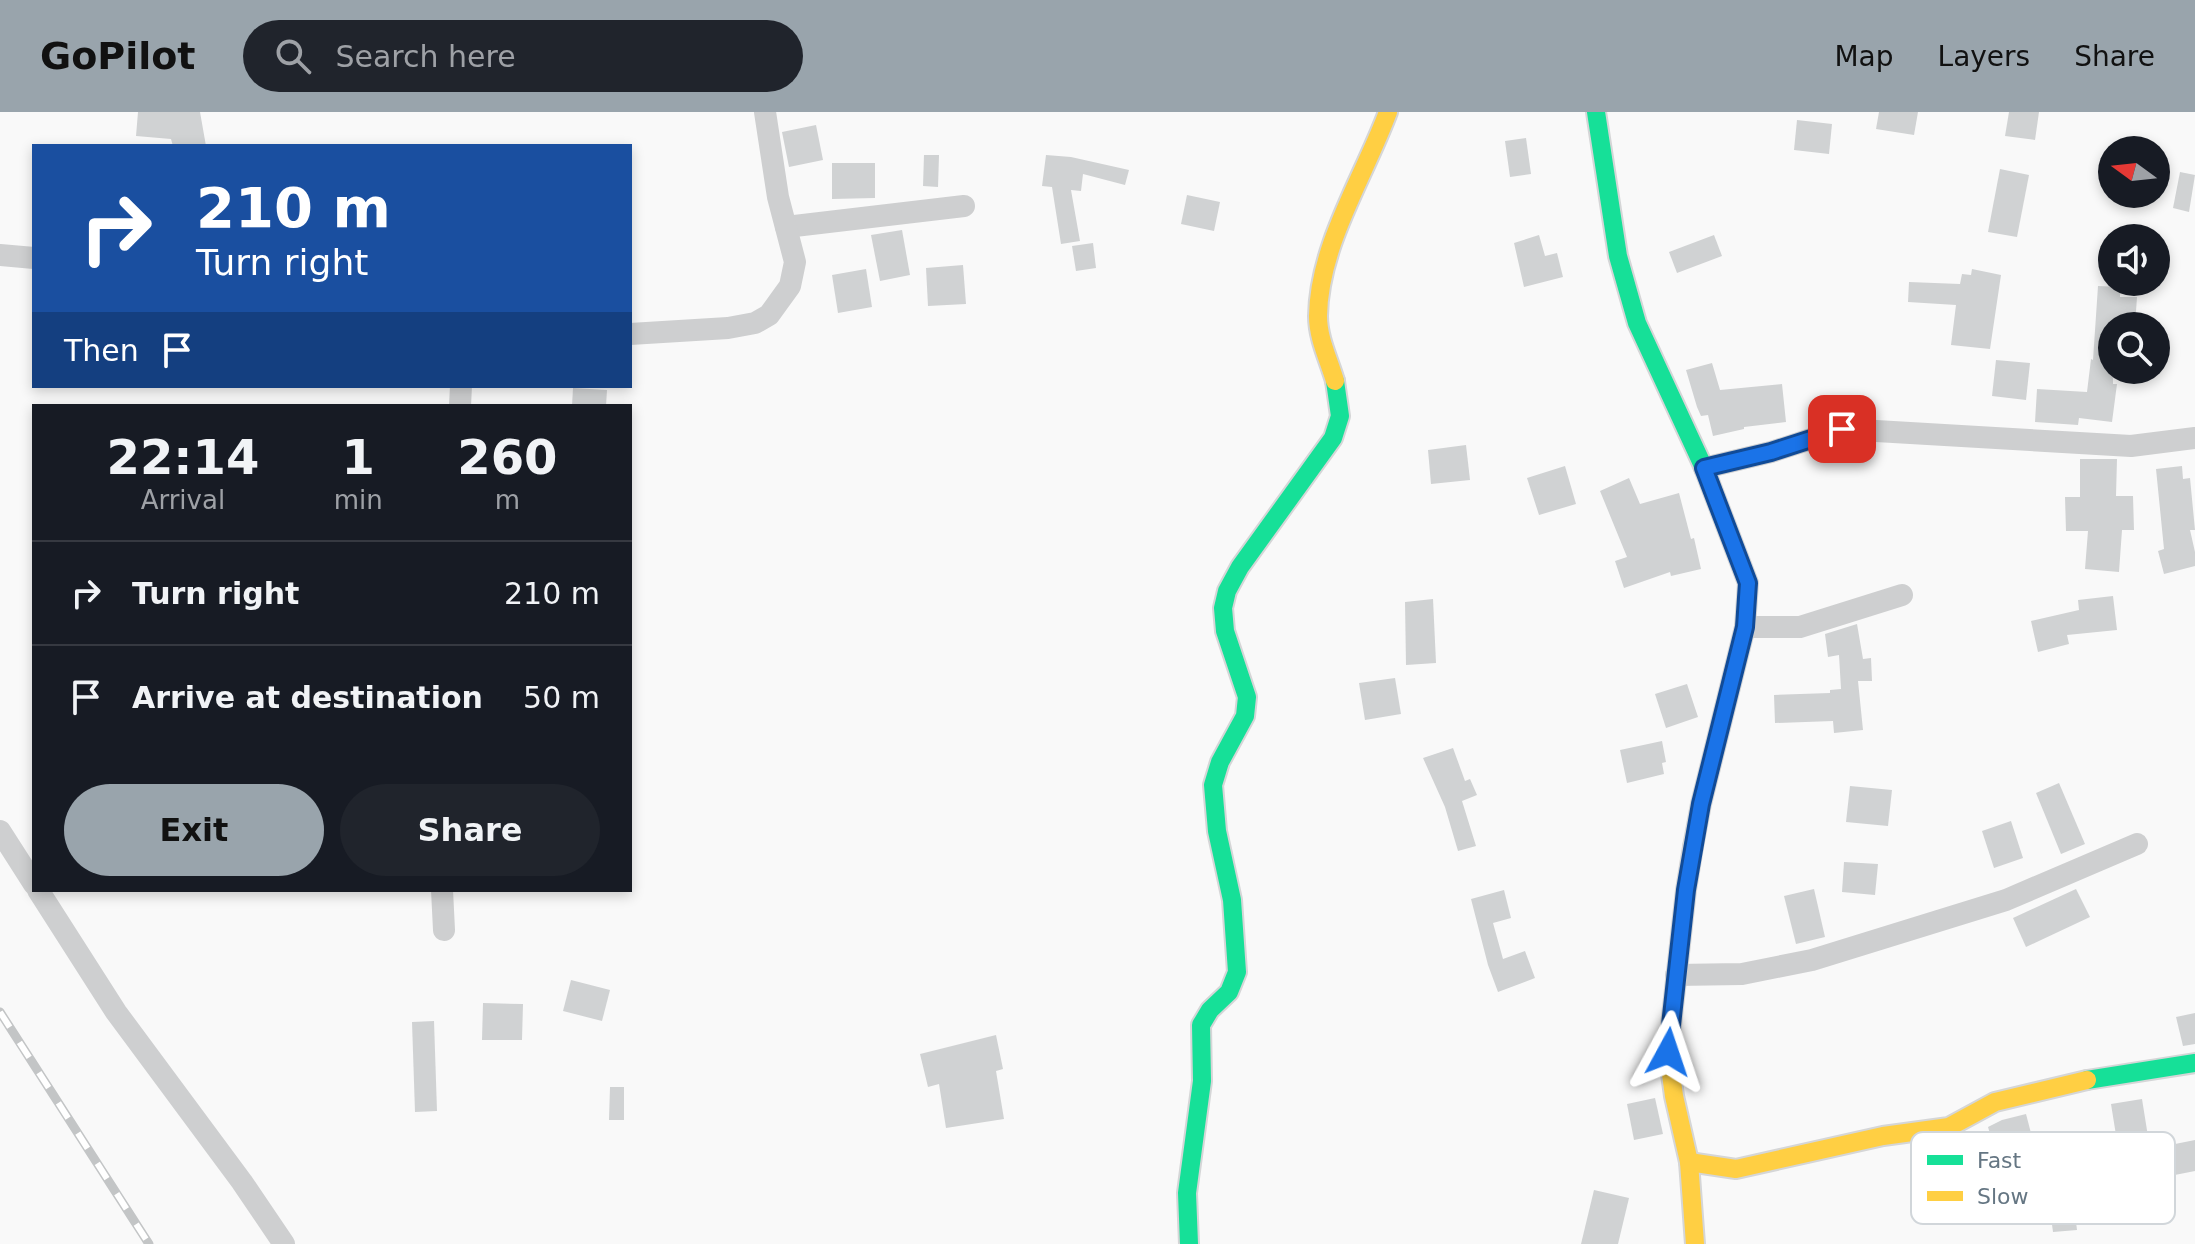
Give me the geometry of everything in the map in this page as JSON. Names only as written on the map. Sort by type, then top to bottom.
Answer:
[{"type":"street","points":[[632,334],[728,328],[755,323],[769,315],[790,286],[795,262],[765,112]]},
{"type":"street","points":[[1189,1244],[1187,1193],[1202,1081],[1201,1025],[1210,1010],[1229,992],[1237,972],[1232,900],[1217,831],[1213,785],[1220,762],[1247,707],[1243,681],[1225,631],[1223,608],[1227,591],[1240,567],[1294,495],[1337,430],[1341,413],[1330,364],[1319,335],[1318,313],[1335,243],[1388,112]]},
{"type":"street","points":[[1596,112],[1618,256],[1637,323],[1704,468],[1748,583],[1745,627],[1701,804],[1686,890],[1668,1052],[1689,1162],[1695,1244]]},
{"type":"street","points":[[786,227],[964,206]]},
{"type":"street","points":[[0,255],[32,258]]},
{"type":"street","points":[[1704,468],[1771,452],[1842,429],[2131,446],[2195,438]]},
{"type":"street","points":[[1745,627],[1800,627],[1902,595]]},
{"type":"street","points":[[0,831],[32,881]]},
{"type":"street","points":[[1676,975],[1742,974],[1812,960],[2006,900],[2137,844]]},
{"type":"street","points":[[39,892],[116,1012],[284,1244]]},
{"type":"street","points":[[442,892],[444,930]]},
{"type":"street","points":[[1912,1132],[1949,1127],[1995,1102],[2083,1081],[2195,1063]]},
{"type":"street","points":[[1689,1162],[1736,1169],[1911,1132]]},
{"type":"building","points":[[138,112],[200,112],[206,144],[172,144],[171,139],[136,136]]},
{"type":"building","points":[[1879,112],[1918,112],[1914,135],[1876,129]]},
{"type":"building","points":[[2009,112],[2039,112],[2035,140],[2005,136]]},
{"type":"building","points":[[1797,120],[1832,124],[1829,154],[1794,150]]},
{"type":"building","points":[[816,125],[823,160],[789,167],[782,132]]},
{"type":"building","points":[[1526,138],[1531,174],[1510,177],[1505,141]]},
{"type":"building","points":[[924,155],[939,155],[938,187],[923,186]]},
{"type":"building","points":[[1046,155],[1071,157],[1129,170],[1125,185],[1083,174],[1081,191],[1071,190],[1080,241],[1061,244],[1052,187],[1042,186]]},
{"type":"building","points":[[832,163],[875,163],[875,198],[832,199]]},
{"type":"building","points":[[2000,169],[2029,175],[2017,237],[1988,232]]},
{"type":"building","points":[[2180,172],[2195,175],[2189,212],[2173,208]]},
{"type":"building","points":[[1187,195],[1220,202],[1214,231],[1181,224]]},
{"type":"building","points":[[902,230],[910,275],[880,281],[871,235]]},
{"type":"building","points":[[1539,235],[1545,256],[1557,253],[1563,277],[1524,287],[1514,243]]},
{"type":"building","points":[[1714,235],[1722,256],[1677,273],[1669,252]]},
{"type":"building","points":[[1093,243],[1096,268],[1076,271],[1072,246]]},
{"type":"building","points":[[963,265],[966,304],[928,306],[926,268]]},
{"type":"building","points":[[866,269],[872,307],[838,313],[832,275]]},
{"type":"building","points":[[1972,269],[2001,275],[1990,349],[1951,345],[1956,305],[1908,302],[1909,282],[1960,284],[1962,274],[1971,275]]},
{"type":"building","points":[[2098,286],[2098,296],[2137,297],[2136,312],[2098,312],[2098,384],[2117,384],[2112,422],[2079,418],[2078,425],[2035,422],[2037,389],[2087,392],[2093,360]]},
{"type":"building","points":[[1996,360],[2030,363],[2026,400],[1992,396]]},
{"type":"building","points":[[1712,363],[1720,390],[1782,384],[1786,422],[1744,427],[1713,436],[1708,415],[1701,416],[1697,407],[1686,370]]},
{"type":"building","points":[[573,388],[607,390],[606,404],[572,404]]},
{"type":"building","points":[[1466,445],[1470,480],[1431,484],[1428,450]]},
{"type":"building","points":[[2080,459],[2117,459],[2116,496],[2133,496],[2134,530],[2122,530],[2119,572],[2085,569],[2088,531],[2066,531],[2065,497],[2080,497]]},
{"type":"building","points":[[1565,466],[1576,504],[1539,515],[1527,478]]},
{"type":"building","points":[[2182,466],[2183,479],[2190,478],[2195,530],[2190,530],[2195,566],[2164,574],[2158,551],[2164,549],[2156,469]]},
{"type":"building","points":[[1629,478],[1640,504],[1679,493],[1701,569],[1671,576],[1670,572],[1624,588],[1615,561],[1627,557],[1600,491]]},
{"type":"building","points":[[2113,596],[2117,630],[2067,635],[2069,644],[2038,652],[2031,621],[2079,610],[2078,600]]},
{"type":"building","points":[[1433,599],[1436,663],[1406,665],[1405,602]]},
{"type":"building","points":[[1857,624],[1863,659],[1871,658],[1872,681],[1858,681],[1863,730],[1834,733],[1833,721],[1775,723],[1774,695],[1830,693],[1830,690],[1841,689],[1839,655],[1828,657],[1825,634]]},
{"type":"building","points":[[1395,678],[1401,714],[1365,720],[1359,683]]},
{"type":"building","points":[[1687,684],[1698,717],[1666,728],[1655,694]]},
{"type":"building","points":[[1662,741],[1666,762],[1662,763],[1664,774],[1627,783],[1620,750]]},
{"type":"building","points":[[1453,748],[1465,781],[1470,779],[1477,795],[1462,801],[1476,846],[1458,851],[1445,807],[1423,758]]},
{"type":"building","points":[[2059,783],[2085,844],[2061,854],[2036,793]]},
{"type":"building","points":[[1850,786],[1892,790],[1888,826],[1846,822]]},
{"type":"building","points":[[2011,821],[2023,858],[1994,868],[1982,831]]},
{"type":"building","points":[[1844,862],[1878,864],[1875,895],[1842,892]]},
{"type":"building","points":[[1814,889],[1825,937],[1796,944],[1784,896]]},
{"type":"building","points":[[2076,889],[2090,917],[2026,947],[2013,918]]},
{"type":"building","points":[[1504,890],[1511,918],[1493,923],[1503,959],[1525,951],[1535,978],[1498,992],[1471,899]]},
{"type":"building","points":[[571,980],[610,990],[602,1021],[563,1011]]},
{"type":"building","points":[[483,1003],[523,1004],[522,1040],[482,1040]]},
{"type":"building","points":[[2195,1013],[2195,1044],[2183,1046],[2176,1017]]},
{"type":"building","points":[[434,1021],[437,1111],[415,1112],[412,1022]]},
{"type":"building","points":[[996,1035],[1003,1069],[996,1071],[1004,1119],[946,1128],[939,1084],[928,1087],[920,1054]]},
{"type":"building","points":[[610,1087],[624,1087],[624,1120],[609,1120]]},
{"type":"building","points":[[1655,1098],[1663,1134],[1634,1140],[1627,1104]]},
{"type":"building","points":[[2142,1099],[2147,1132],[2115,1132],[2111,1104]]},
{"type":"building","points":[[2026,1114],[2031,1132],[1990,1132],[1988,1127]]},
{"type":"building","points":[[2195,1140],[2195,1171],[2175,1175],[2175,1144]]},
{"type":"building","points":[[1594,1190],[1629,1198],[1618,1244],[1581,1244]]},
{"type":"building","points":[[2052,1224],[2076,1224],[2077,1230],[2053,1232]]},
{"type":"railway","points":[[0,1012],[149,1244]]},
{"type":"traffic: fast","points":[[1596,112],[1618,256],[1637,323],[1704,468],[1748,583],[1745,627],[1693,847]]},
{"type":"traffic: fast","points":[[1189,1244],[1187,1193],[1202,1081],[1201,1025],[1210,1010],[1229,992],[1237,972],[1232,900],[1217,831],[1213,785],[1220,762],[1245,716],[1247,697],[1225,631],[1223,608],[1227,591],[1240,567],[1333,438],[1340,416],[1335,381]]},
{"type":"traffic: fast","points":[[2087,1080],[2195,1063]]},
{"type":"traffic: slow","points":[[1335,381],[1320,333],[1320,290],[1334,237],[1388,112]]},
{"type":"traffic: slow","points":[[1693,847],[1668,1052],[1689,1162],[1695,1244]]},
{"type":"traffic: slow","points":[[1912,1132],[1949,1127],[1995,1102],[2087,1080]]},
{"type":"traffic: slow","points":[[1689,1162],[1736,1169],[1911,1132]]},
{"type":"route","points":[[1668,1052],[1686,890],[1701,804],[1745,627],[1748,583],[1704,468],[1771,452],[1842,429]]}]
